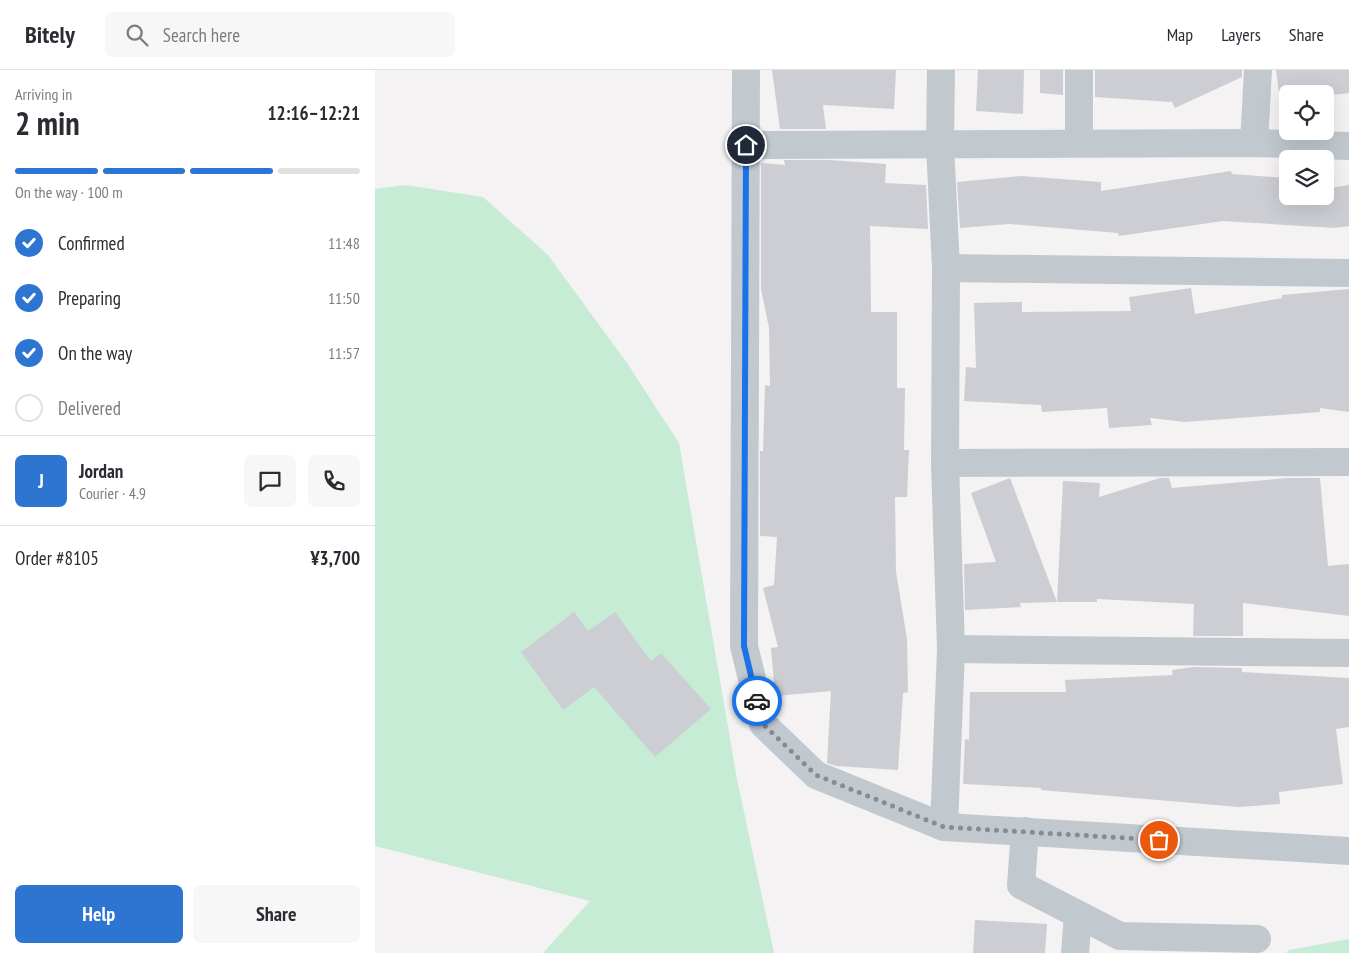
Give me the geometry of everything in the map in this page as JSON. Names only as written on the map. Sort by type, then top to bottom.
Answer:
[{"type":"street","points":[[747,70],[744,646],[763,724],[816,775],[944,827],[1349,851]]},
{"type":"street","points":[[941,70],[940,145],[946,268],[945,463],[951,649],[944,827]]},
{"type":"street","points":[[1079,70],[1079,144]]},
{"type":"street","points":[[1254,143],[1258,70]]},
{"type":"street","points":[[746,145],[1254,143],[1349,146]]},
{"type":"street","points":[[946,268],[1349,273]]},
{"type":"street","points":[[945,463],[1349,462]]},
{"type":"street","points":[[951,649],[1349,653]]},
{"type":"street","points":[[1025,831],[1021,885],[1119,936],[1257,939]]},
{"type":"street","points":[[1075,953],[1077,915]]},
{"type":"green space","points":[[406,185],[483,197],[548,255],[627,363],[679,443],[737,779],[774,953],[543,953],[590,901],[375,846],[375,189]]},
{"type":"green space","points":[[1349,939],[1349,953],[1286,953],[1289,950]]},
{"type":"building","points":[[772,70],[896,70],[894,109],[823,105],[826,129],[780,129]]},
{"type":"building","points":[[978,70],[1024,70],[1023,114],[976,111]]},
{"type":"building","points":[[1040,70],[1063,70],[1063,95],[1040,93]]},
{"type":"building","points":[[1095,70],[1242,70],[1242,77],[1175,108],[1172,102],[1095,97]]},
{"type":"building","points":[[1276,70],[1349,70],[1349,93],[1334,95],[1334,85],[1279,85],[1279,93]]},
{"type":"building","points":[[784,160],[830,160],[886,164],[885,183],[926,185],[928,229],[870,226],[871,312],[897,312],[897,388],[905,388],[904,450],[909,450],[907,497],[895,497],[896,572],[907,639],[908,692],[903,693],[898,770],[836,766],[827,763],[831,691],[775,696],[771,648],[778,647],[763,588],[774,585],[777,537],[760,536],[760,451],[763,451],[765,385],[770,386],[769,328],[761,289],[761,163],[785,165]]},
{"type":"building","points":[[1231,171],[1232,174],[1279,177],[1279,205],[1334,205],[1334,188],[1349,185],[1349,226],[1334,228],[1223,221],[1119,236],[1118,233],[1009,224],[960,228],[957,182],[1021,176],[1101,182],[1101,191]]},
{"type":"building","points":[[1191,288],[1195,314],[1282,298],[1282,295],[1349,289],[1349,412],[1320,408],[1320,412],[1185,422],[1150,418],[1152,425],[1109,428],[1107,408],[1042,412],[1041,405],[964,401],[966,367],[976,368],[974,303],[1022,302],[1022,312],[1131,311],[1129,297]]},
{"type":"building","points":[[1010,478],[1057,602],[1020,603],[1021,607],[965,610],[964,564],[996,562],[971,493]]},
{"type":"building","points":[[1160,478],[1169,478],[1172,488],[1288,478],[1320,478],[1328,566],[1349,564],[1349,616],[1243,603],[1243,636],[1193,636],[1194,604],[1097,599],[1097,602],[1057,602],[1063,481],[1100,483],[1099,497]]},
{"type":"building","points":[[574,612],[588,631],[615,612],[651,661],[661,653],[711,709],[655,757],[594,687],[563,710],[521,652]]},
{"type":"building","points":[[1193,667],[1242,668],[1242,672],[1349,678],[1349,727],[1336,729],[1343,784],[1279,792],[1280,804],[1239,807],[1041,790],[1041,788],[963,784],[965,739],[969,740],[970,692],[1066,692],[1065,680],[1173,675],[1172,670]]},
{"type":"building","points":[[975,920],[1047,924],[1045,953],[973,953]]},
{"type":"way so far","points":[[757,701],[763,724],[816,775],[944,827],[1159,840]]},
{"type":"route","points":[[746,145],[744,646],[757,701]]}]
